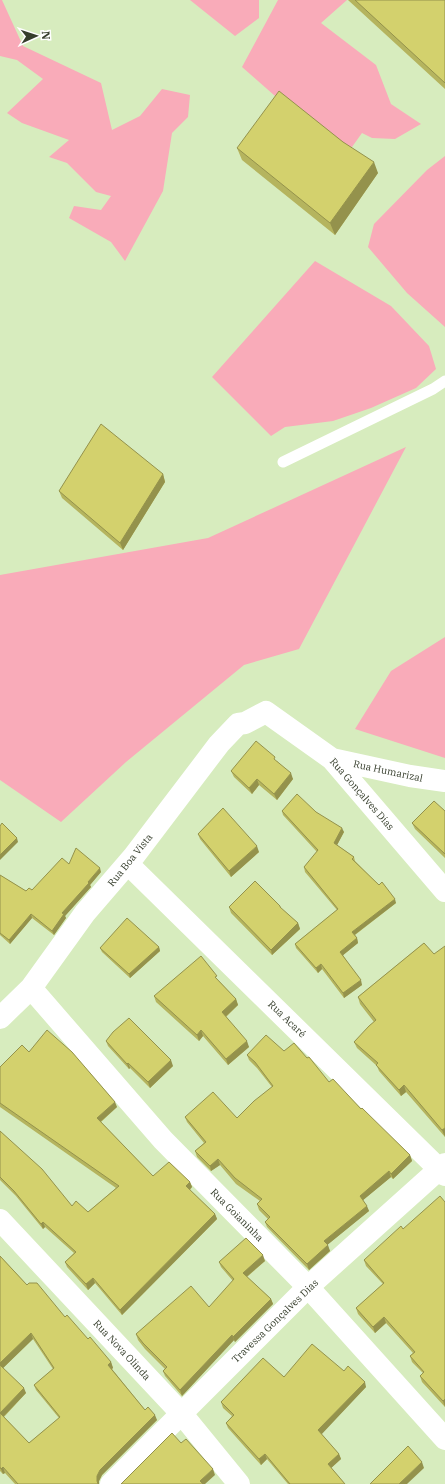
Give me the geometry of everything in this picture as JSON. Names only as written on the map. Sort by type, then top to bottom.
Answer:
[{"type":"street","name":"Rua Gonçalves Dias","points":[[266,712],[332,759],[445,891]]},
{"type":"street","name":"Rua Boa Vista","points":[[0,1018],[31,988],[85,914],[128,864],[219,744],[233,728],[240,723],[245,723],[266,712]]},
{"type":"street","name":"Rua Humarizal","points":[[332,759],[410,776],[445,781]]},
{"type":"street","name":"Rua Acaré","points":[[128,864],[443,1169]]},
{"type":"street","name":"Rua Goianinha","points":[[31,988],[163,1140],[308,1287],[445,1439]]},
{"type":"street","name":"Travessa Gonçalves Dias","points":[[111,1484],[308,1287],[443,1169]]},
{"type":"street","name":"Rua Nova Olinda","points":[[0,1220],[181,1413],[239,1484]]},
{"type":"lane","points":[[283,462],[433,389],[445,381]]},
{"type":"shaded area","points":[[0,0],[2,0],[23,46],[101,83],[112,130],[140,116],[162,89],[190,95],[188,117],[172,133],[163,191],[125,261],[111,242],[69,218],[74,206],[101,210],[111,196],[96,192],[67,163],[49,157],[69,140],[22,123],[7,113],[43,79],[17,60],[0,56]]},
{"type":"shaded area","points":[[190,0],[259,0],[259,18],[235,36]]},
{"type":"shaded area","points":[[278,0],[347,0],[321,23],[376,65],[391,104],[421,124],[395,139],[372,138],[362,133],[347,154],[283,103],[242,67]]},
{"type":"shaded area","points":[[445,156],[445,327],[407,293],[368,247],[374,224],[427,170]]},
{"type":"shaded area","points":[[315,261],[391,306],[429,346],[436,369],[416,388],[371,408],[333,421],[285,427],[271,436],[212,377]]},
{"type":"shaded area","points":[[406,447],[299,649],[244,665],[126,762],[61,822],[0,780],[0,575],[208,538]]},
{"type":"shaded area","points":[[445,637],[445,758],[355,729],[391,671]]},
{"type":"building","points":[[355,0],[445,0],[445,83]]},
{"type":"building","points":[[279,91],[343,142],[374,162],[330,223],[237,148]]},
{"type":"building","points":[[101,424],[163,474],[120,543],[59,491]]},
{"type":"building","points":[[256,741],[291,773],[274,794],[257,779],[249,788],[231,771]]},
{"type":"building","points":[[297,794],[316,812],[342,828],[334,843],[354,857],[352,859],[379,885],[382,882],[395,899],[352,932],[357,938],[340,952],[361,980],[343,993],[321,964],[316,968],[295,944],[338,909],[304,867],[318,850],[282,811]]},
{"type":"building","points":[[434,801],[445,811],[445,854],[412,823]]},
{"type":"building","points":[[223,808],[257,846],[229,871],[198,834]]},
{"type":"building","points":[[2,823],[17,838],[0,855],[0,826]]},
{"type":"building","points":[[76,848],[100,868],[88,882],[89,883],[62,913],[64,914],[52,931],[31,914],[9,940],[0,933],[0,875],[26,891],[29,888],[32,890],[62,858],[69,864]]},
{"type":"building","points":[[255,881],[298,923],[271,950],[229,907]]},
{"type":"building","points":[[127,918],[159,947],[129,974],[100,948]]},
{"type":"building","points":[[424,943],[434,954],[445,946],[445,1128],[442,1130],[404,1085],[399,1090],[376,1065],[378,1063],[354,1042],[376,1020],[358,997]]},
{"type":"building","points":[[201,956],[217,976],[215,977],[236,999],[222,1012],[247,1041],[226,1059],[201,1030],[197,1035],[154,996]]},
{"type":"building","points":[[129,1018],[171,1060],[148,1082],[128,1063],[127,1064],[106,1041],[113,1032]]},
{"type":"building","points":[[47,1030],[72,1052],[115,1102],[97,1118],[153,1176],[169,1162],[190,1182],[186,1186],[215,1214],[120,1310],[93,1278],[86,1284],[65,1262],[76,1252],[43,1222],[41,1224],[14,1191],[0,1177],[0,1131],[42,1169],[72,1206],[76,1201],[88,1212],[119,1186],[0,1103],[0,1067],[22,1045],[29,1052]]},
{"type":"building","points":[[266,1035],[284,1051],[294,1043],[307,1058],[309,1057],[329,1082],[333,1079],[361,1109],[362,1108],[410,1155],[391,1174],[389,1171],[360,1196],[367,1206],[324,1241],[328,1245],[307,1264],[265,1222],[270,1217],[257,1204],[262,1199],[235,1178],[218,1159],[210,1166],[195,1151],[206,1142],[185,1117],[213,1092],[237,1118],[254,1101],[273,1086],[255,1062],[247,1055]]},
{"type":"building","points":[[440,1196],[445,1202],[445,1399],[443,1401],[420,1376],[424,1372],[410,1356],[415,1352],[384,1317],[373,1327],[356,1308],[384,1283],[364,1260],[401,1226],[403,1229]]},
{"type":"building","points":[[246,1238],[263,1255],[243,1273],[271,1299],[233,1337],[232,1335],[180,1390],[163,1371],[167,1367],[136,1334],[191,1286],[209,1307],[234,1279],[219,1262]]},
{"type":"building","points":[[0,1256],[27,1285],[29,1283],[37,1283],[65,1317],[67,1315],[88,1339],[90,1337],[111,1362],[108,1365],[145,1410],[148,1407],[155,1415],[100,1470],[97,1476],[98,1484],[18,1484],[3,1467],[1,1469],[0,1467],[0,1413],[29,1443],[60,1417],[34,1385],[54,1368],[31,1333],[0,1363]]},
{"type":"building","points":[[312,1344],[344,1371],[348,1366],[365,1382],[318,1430],[339,1454],[328,1464],[345,1484],[290,1484],[265,1454],[259,1459],[226,1423],[234,1415],[221,1402],[263,1358],[284,1377]]},
{"type":"building","points":[[0,1365],[24,1388],[0,1413]]},
{"type":"building","points":[[172,1433],[181,1443],[186,1439],[213,1469],[200,1481],[203,1484],[121,1484]]},
{"type":"building","points":[[408,1446],[422,1462],[399,1484],[370,1484]]}]
